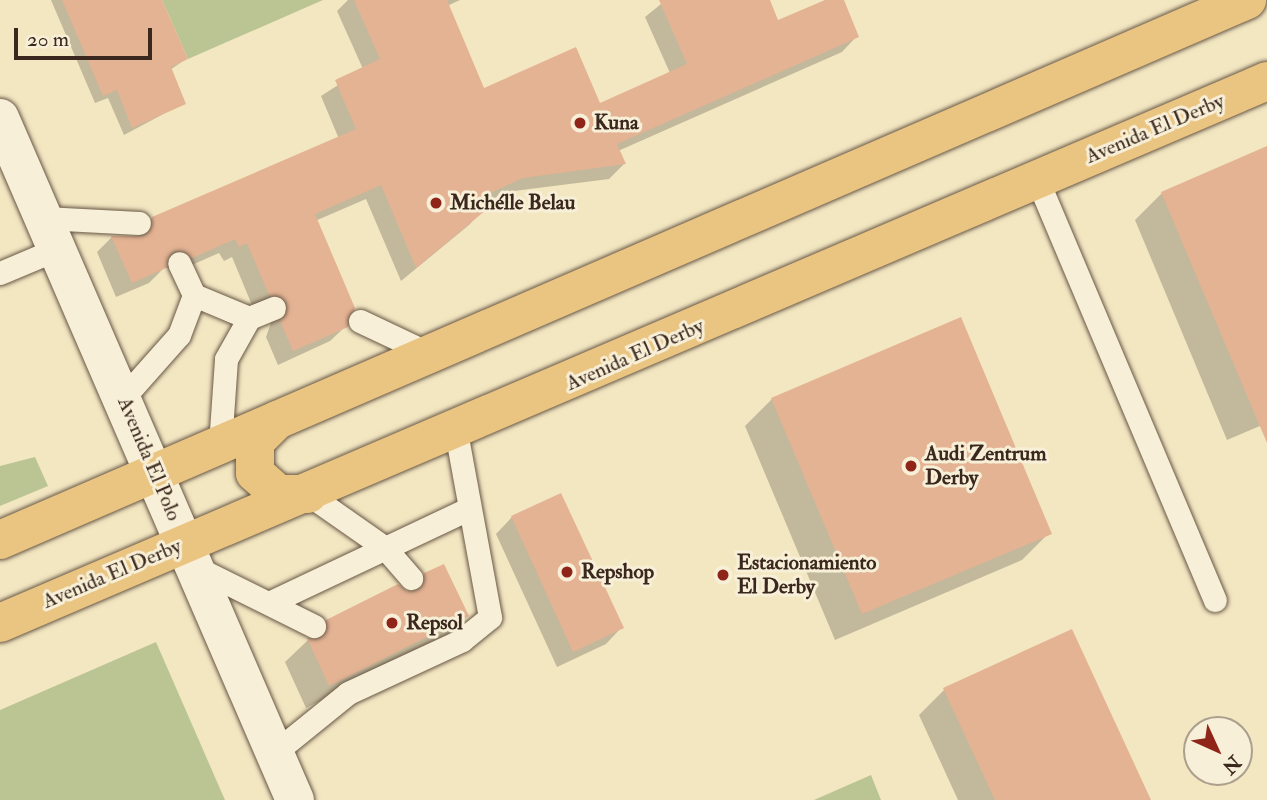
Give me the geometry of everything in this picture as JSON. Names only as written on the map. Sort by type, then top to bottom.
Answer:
[{"type":"main road","points":[[0,540],[1247,0]]},
{"type":"main road","name":"Avenida El Derby","points":[[0,623],[190,555],[308,494],[1267,81]]},
{"type":"main road","name":"Avenida El Polo","points":[[0,118],[295,800]]},
{"type":"main road","points":[[277,420],[255,442],[256,473],[278,494],[308,494]]},
{"type":"lane","points":[[1037,179],[1215,600]]},
{"type":"lane","points":[[0,273],[50,233],[139,223]]},
{"type":"lane","points":[[179,263],[194,295],[249,318]]},
{"type":"lane","points":[[123,398],[179,334],[194,295]]},
{"type":"lane","points":[[220,445],[226,359],[249,318],[275,308]]},
{"type":"lane","points":[[360,321],[430,354]]},
{"type":"lane","points":[[274,753],[345,686],[439,642],[480,630],[490,617],[468,509],[456,432]]},
{"type":"lane","points":[[308,494],[385,548],[411,578]]},
{"type":"lane","points":[[269,603],[468,509]]},
{"type":"lane","points":[[190,555],[269,603],[314,626]]},
{"type":"green space","points":[[162,0],[323,0],[188,59]]},
{"type":"green space","points":[[35,457],[48,486],[0,506],[0,466]]},
{"type":"green space","points":[[156,642],[225,800],[0,800],[0,710]]},
{"type":"green space","points":[[871,775],[881,800],[814,800]]},
{"type":"building","points":[[62,0],[162,0],[188,59],[171,67],[186,104],[132,128],[117,90],[103,96]]},
{"type":"building","points":[[354,0],[447,0],[484,88],[576,47],[600,103],[687,64],[659,0],[770,0],[778,20],[825,0],[844,0],[859,37],[617,144],[626,164],[523,178],[481,197],[486,210],[416,268],[381,185],[315,214],[355,308],[348,327],[293,351],[280,321],[287,302],[269,295],[247,243],[239,247],[235,239],[192,258],[174,250],[166,268],[132,283],[111,236],[145,236],[152,217],[356,129],[335,80],[380,59]]},
{"type":"building","points":[[1267,146],[1267,443],[1161,192]]},
{"type":"building","name":"Audi Zentrum Derby","points":[[961,317],[1052,534],[862,614],[771,398]]},
{"type":"building","name":"Repshop","points":[[561,493],[624,628],[573,652],[511,516]]},
{"type":"building","name":"Repsol","points":[[444,564],[469,616],[329,686],[307,638],[321,638],[326,620],[398,584],[407,591],[420,589],[424,573]]},
{"type":"building","points":[[1072,629],[1151,800],[995,800],[943,688]]},
{"type":"place","name":"Kuna","points":[[580,123]]},
{"type":"place","name":"Michélle Belau","points":[[436,203]]},
{"type":"place","name":"Audi Zentrum Derby","points":[[911,466]]},
{"type":"place","name":"Repshop","points":[[567,572]]},
{"type":"place","name":"Estacionamiento El Derby","points":[[723,575]]},
{"type":"place","name":"Repsol","points":[[392,623]]}]
